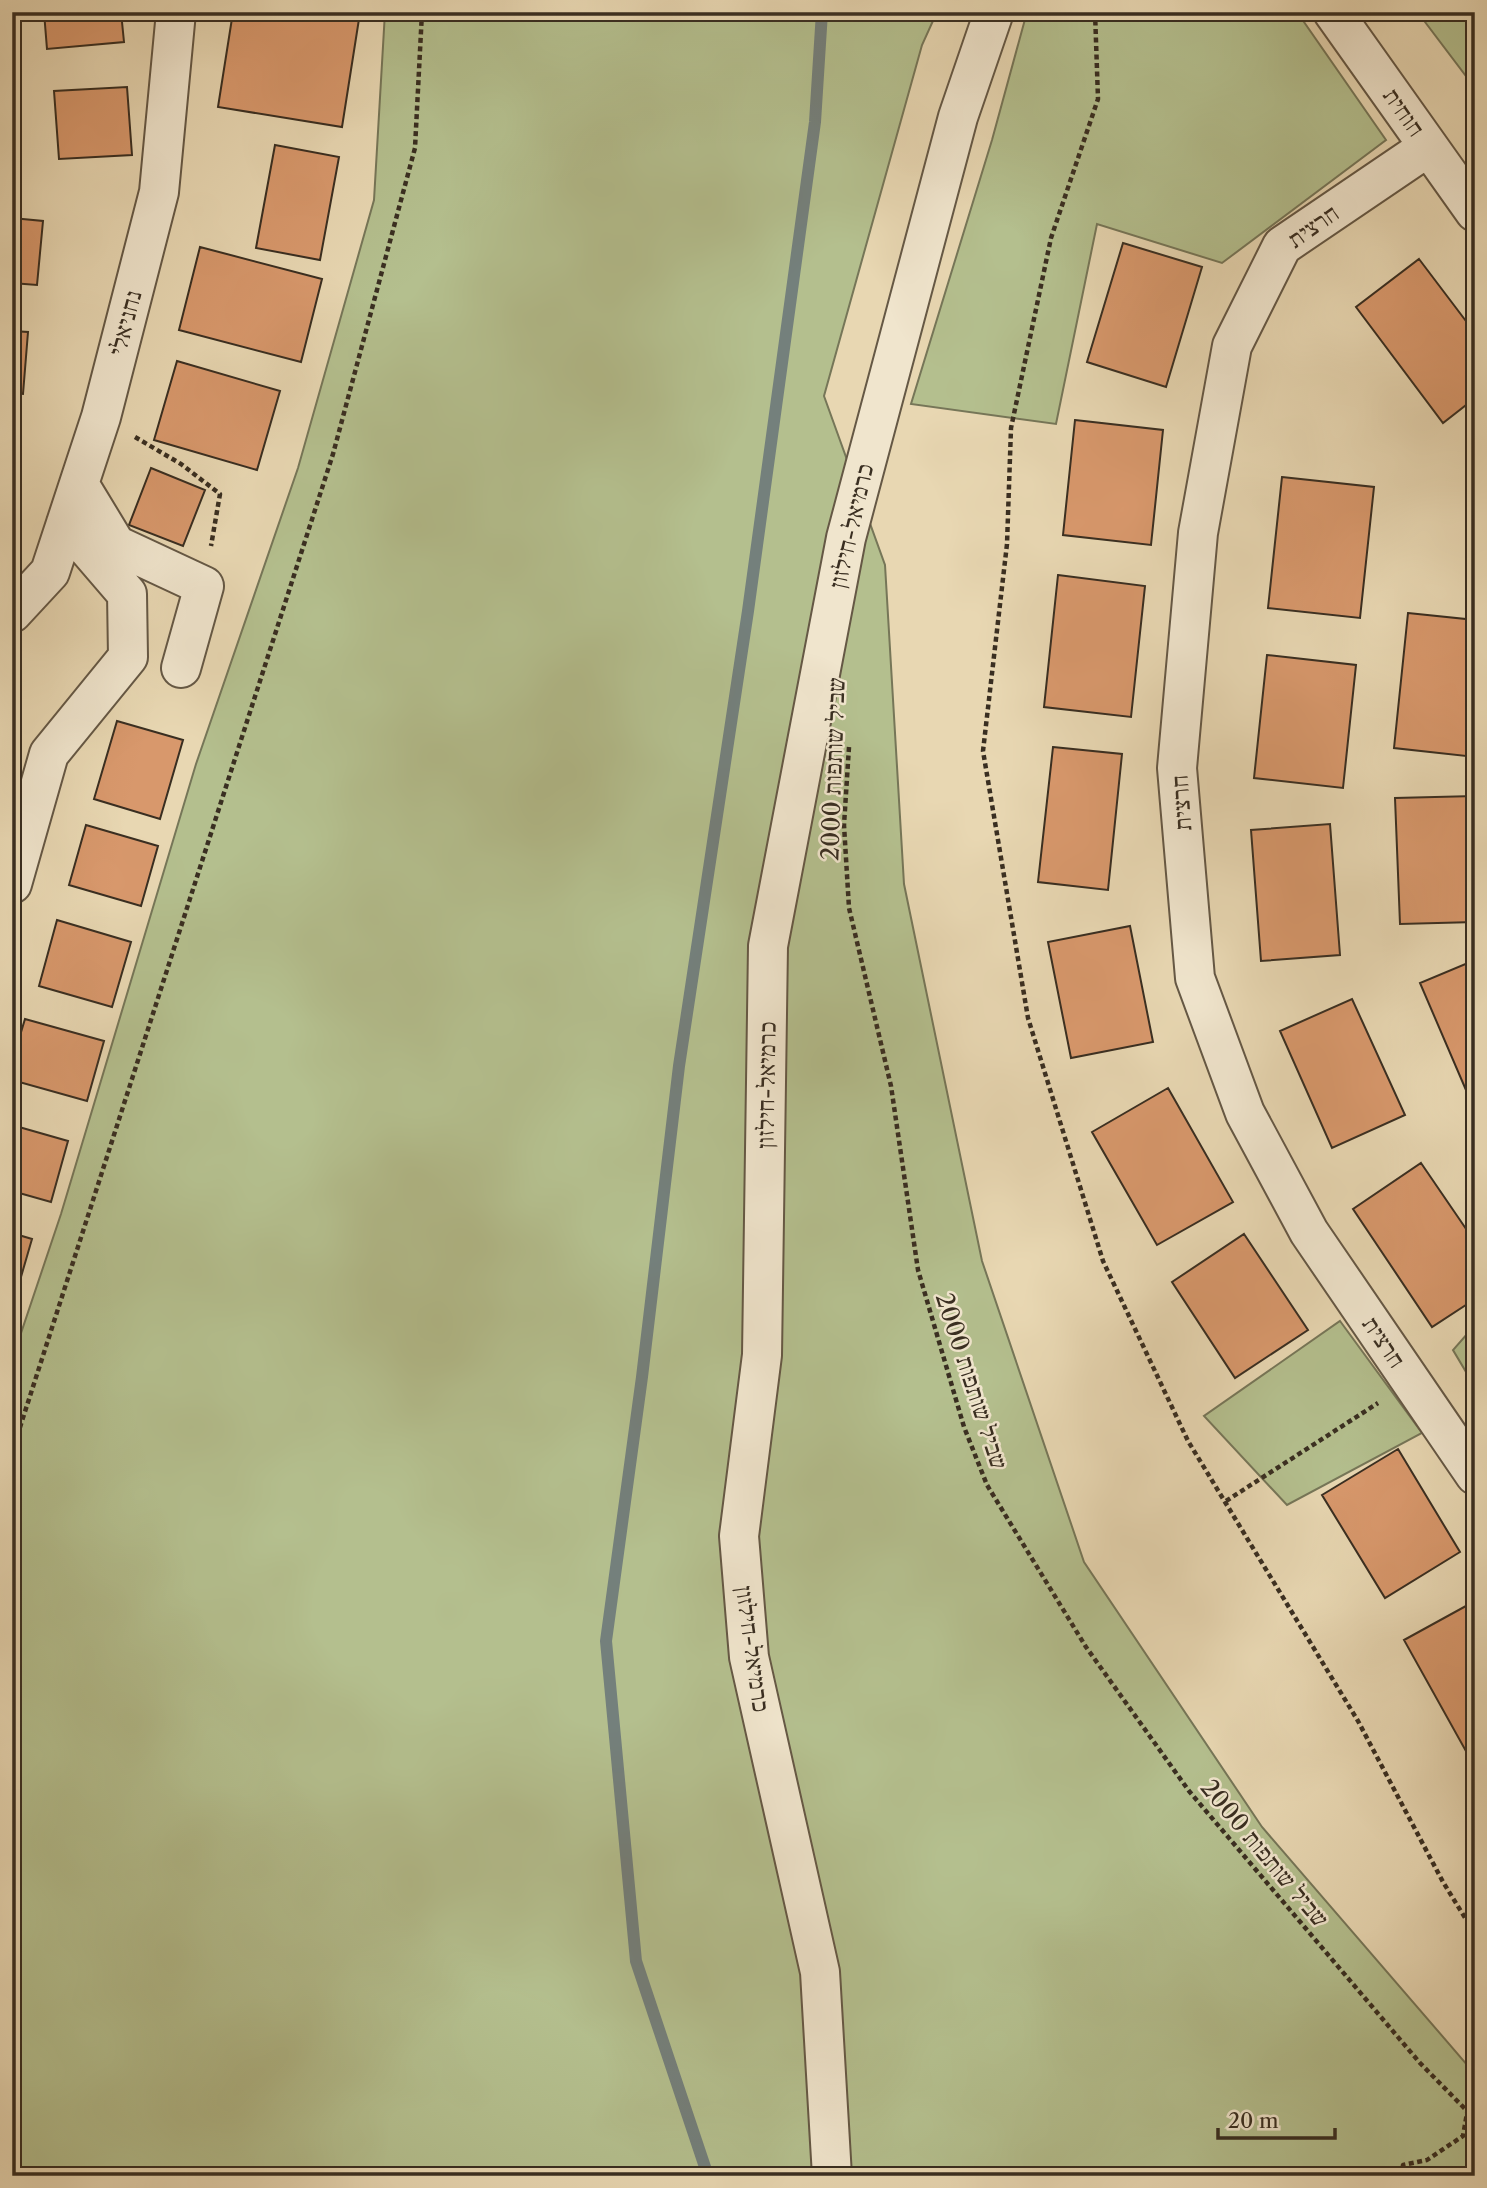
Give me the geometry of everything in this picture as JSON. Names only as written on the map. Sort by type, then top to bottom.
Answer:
[{"type":"street","name":"נחניאלי","points":[[12,612],[50,572],[101,416],[159,192],[176,12]]},
{"type":"street","name":"כרמיאל-חילזון","points":[[832,2176],[820,1972],[749,1657],[739,1536],[762,1355],[768,946],[846,538],[958,117],[994,12]]},
{"type":"street","name":"חוחית","points":[[1333,12],[1475,212]]},
{"type":"street","name":"חרצית","points":[[1428,147],[1282,246],[1232,346],[1198,533],[1177,768],[1195,978],[1245,1113],[1309,1232],[1475,1475]]},
{"type":"street","points":[[79,484],[116,545],[204,586],[181,668]]},
{"type":"street","points":[[12,884],[49,754],[128,657],[127,594],[66,523]]},
{"type":"path","points":[[12,1452],[333,454],[415,148],[422,12]]},
{"type":"path","points":[[1095,12],[1098,99],[1051,238],[1011,428],[1007,544],[984,751],[1028,1018],[1103,1261],[1188,1441],[1359,1721],[1443,1882],[1475,1934]]},
{"type":"path","points":[[101,416],[181,464],[220,494],[204,586]]},
{"type":"path","name":"שביל שותפות 2000","points":[[849,743],[844,825],[849,908],[891,1086],[918,1270],[964,1427],[986,1485],[1086,1647],[1189,1791],[1420,2063],[1475,2119]]},
{"type":"path","points":[[1226,1502],[1411,1381]]},
{"type":"path","points":[[1402,2176],[1403,2165],[1427,2160],[1463,2136],[1467,2113]]},
{"type":"green space","points":[[385,12],[937,12],[922,45],[824,396],[885,565],[904,884],[982,1261],[1084,1562],[1262,1827],[1475,2074],[1475,2176],[12,2176],[12,1360],[61,1214],[196,764],[298,468],[374,200]]},
{"type":"green space","points":[[1027,12],[1297,12],[1386,140],[1222,263],[1097,224],[1056,424],[911,404],[992,140]]},
{"type":"green space","points":[[1418,12],[1475,12],[1475,88],[1419,14]]},
{"type":"green space","points":[[1340,1321],[1422,1433],[1287,1505],[1204,1416]]},
{"type":"green space","points":[[1475,1325],[1475,1387],[1453,1350]]},
{"type":"building","points":[[44,12],[121,12],[124,42],[47,49]]},
{"type":"building","points":[[233,12],[315,12],[359,19],[342,127],[218,107]]},
{"type":"building","points":[[127,87],[132,155],[59,159],[54,91]]},
{"type":"building","points":[[275,145],[339,157],[320,260],[256,248]]},
{"type":"building","points":[[12,218],[43,221],[37,285],[12,283]]},
{"type":"building","points":[[1123,243],[1202,267],[1166,387],[1087,362]]},
{"type":"building","points":[[200,247],[322,279],[301,362],[179,330]]},
{"type":"building","points":[[1419,259],[1475,333],[1475,398],[1443,423],[1356,307]]},
{"type":"building","points":[[12,331],[28,332],[23,394],[12,393]]},
{"type":"building","points":[[177,361],[280,391],[257,470],[154,440]]},
{"type":"building","points":[[1075,420],[1163,430],[1151,545],[1063,535]]},
{"type":"building","points":[[151,468],[205,490],[183,546],[129,525]]},
{"type":"building","points":[[1282,477],[1374,487],[1360,618],[1268,608]]},
{"type":"building","points":[[1058,575],[1145,586],[1131,717],[1044,707]]},
{"type":"building","points":[[1408,613],[1475,620],[1475,757],[1394,748]]},
{"type":"building","points":[[1267,655],[1356,665],[1343,788],[1254,778]]},
{"type":"building","points":[[117,721],[183,740],[160,819],[94,799]]},
{"type":"building","points":[[1053,747],[1122,754],[1108,890],[1038,882]]},
{"type":"building","points":[[1475,796],[1475,922],[1400,924],[1395,798]]},
{"type":"building","points":[[1330,824],[1340,955],[1261,961],[1251,830]]},
{"type":"building","points":[[86,825],[158,846],[141,906],[69,885]]},
{"type":"building","points":[[57,920],[131,942],[112,1007],[39,986]]},
{"type":"building","points":[[1130,926],[1153,1042],[1071,1058],[1048,942]]},
{"type":"building","points":[[1475,960],[1475,1111],[1420,983]]},
{"type":"building","points":[[1352,999],[1405,1115],[1332,1148],[1280,1031]]},
{"type":"building","points":[[25,1019],[104,1041],[87,1101],[12,1080],[12,1062]]},
{"type":"building","points":[[1168,1088],[1233,1202],[1157,1245],[1092,1132]]},
{"type":"building","points":[[12,1125],[68,1141],[51,1202],[12,1191]]},
{"type":"building","points":[[1421,1163],[1475,1242],[1475,1299],[1432,1327],[1353,1209]]},
{"type":"building","points":[[12,1233],[32,1239],[14,1301],[12,1301]]},
{"type":"building","points":[[1244,1234],[1308,1330],[1235,1378],[1172,1282]]},
{"type":"building","points":[[1398,1449],[1460,1552],[1385,1598],[1322,1495]]},
{"type":"building","points":[[1475,1601],[1475,1749],[1467,1753],[1404,1640]]},
{"type":"waterway","points":[[708,2176],[636,1961],[606,1641],[642,1377],[679,1066],[748,611],[815,122],[822,12]]}]
